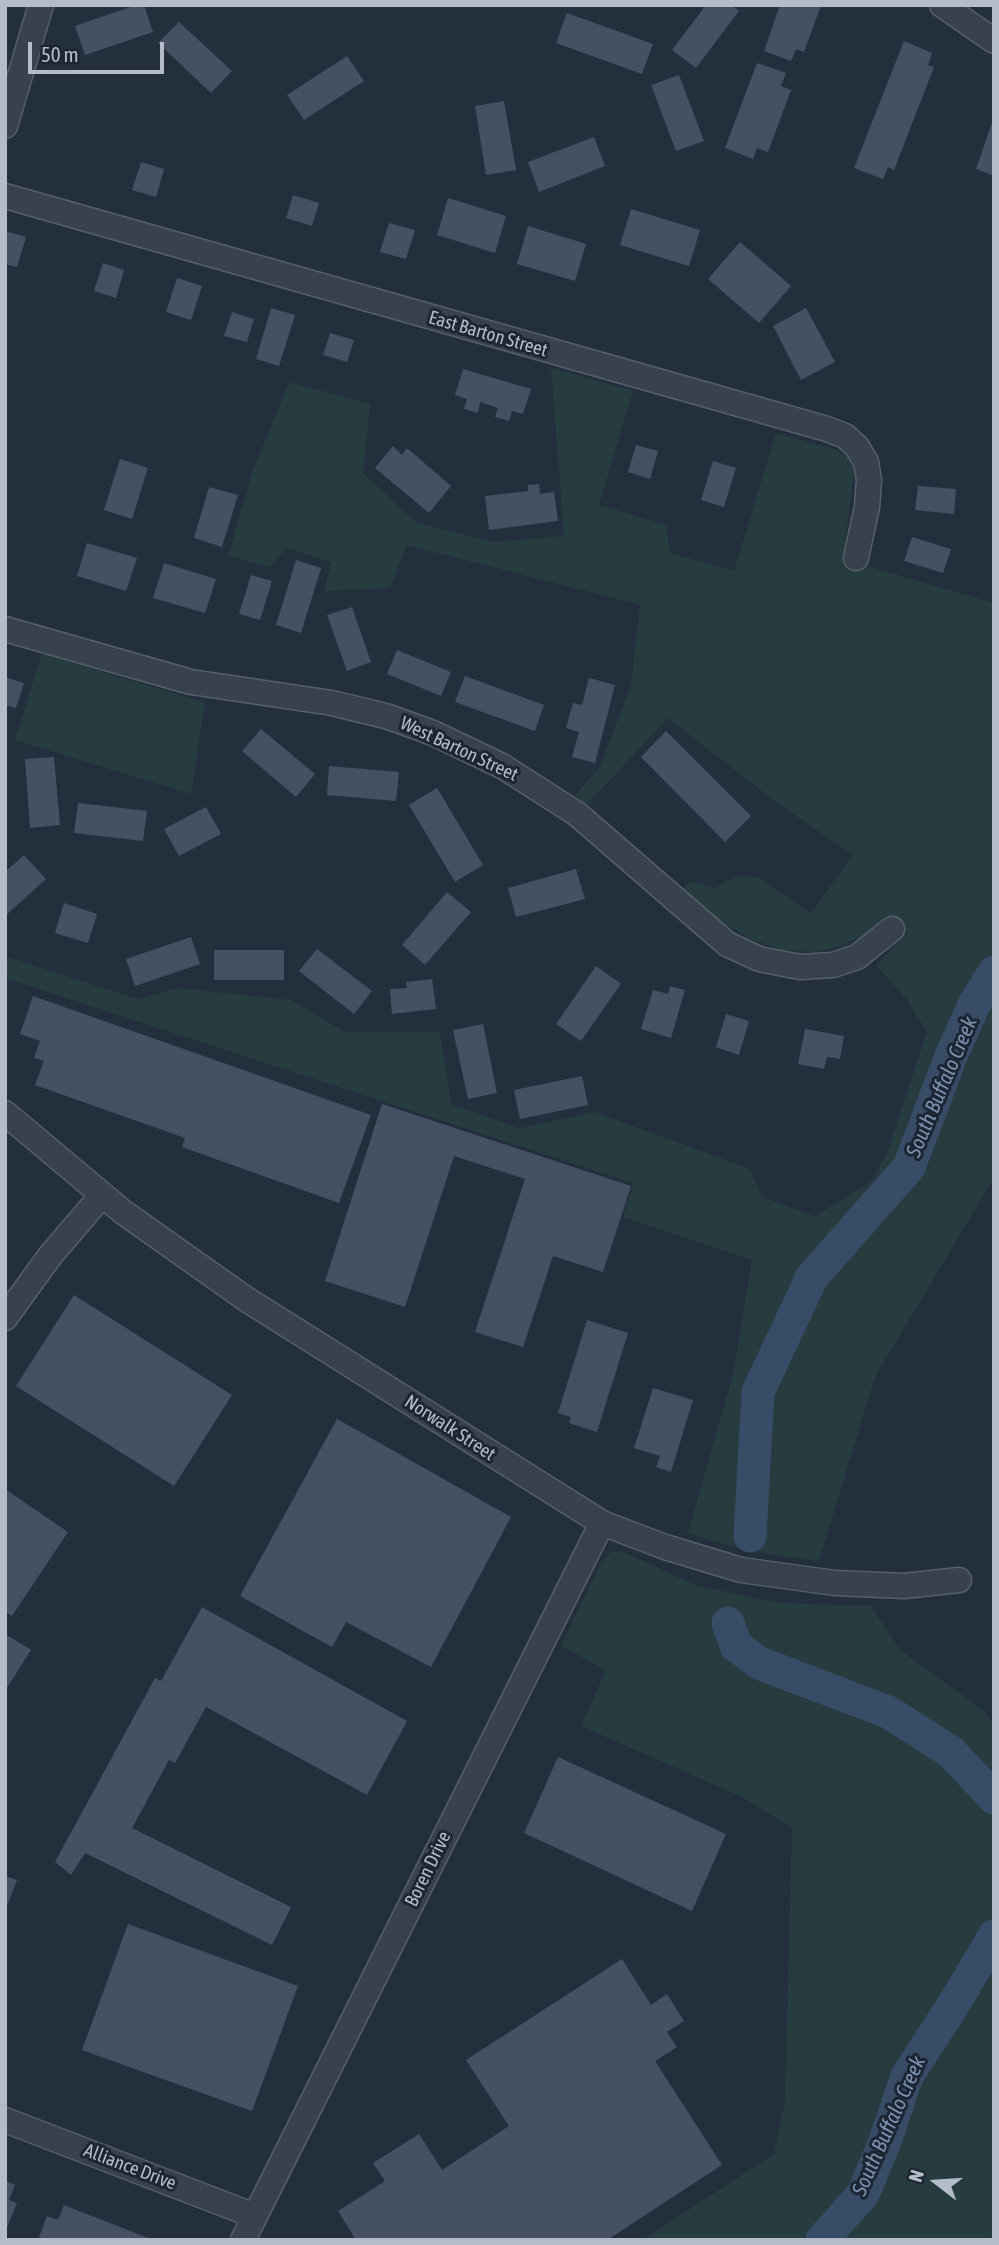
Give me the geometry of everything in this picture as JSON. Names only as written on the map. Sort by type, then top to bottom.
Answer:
[{"type":"street","points":[[5,126],[41,5]]},
{"type":"street","points":[[942,5],[994,41]]},
{"type":"street","name":"East Barton Street","points":[[5,196],[845,436],[857,447],[866,462],[869,480],[867,507],[856,558]]},
{"type":"street","name":"West Barton Street","points":[[5,629],[191,682],[332,703],[386,716],[433,733],[502,766],[577,814],[727,944],[759,959],[800,967],[833,965],[857,957],[892,929]]},
{"type":"street","name":"Norwalk Street","points":[[5,1113],[102,1195],[256,1306],[602,1523],[665,1547],[741,1570],[835,1583],[904,1586],[960,1580]]},
{"type":"street","points":[[5,1318],[50,1256],[102,1195]]},
{"type":"street","name":"Boren Drive","points":[[243,2240],[602,1523]]},
{"type":"street","name":"Alliance Drive","points":[[5,2120],[255,2216]]},
{"type":"green space","points":[[551,368],[633,391],[599,505],[666,525],[670,553],[734,571],[776,433],[837,450],[848,458],[854,472],[843,559],[994,603],[994,1178],[875,1377],[819,1561],[779,1556],[688,1533],[734,1371],[752,1260],[623,1217],[633,1183],[5,978],[5,956],[137,999],[178,988],[291,1000],[345,1032],[440,1032],[451,1104],[519,1128],[595,1112],[750,1169],[762,1197],[815,1216],[870,1182],[886,1156],[927,1032],[908,1001],[876,965],[908,933],[887,915],[861,937],[835,948],[813,952],[782,950],[753,940],[723,923],[681,891],[690,881],[715,888],[736,876],[758,877],[811,913],[853,855],[773,800],[668,718],[587,805],[574,796],[600,767],[631,685],[640,605],[407,545],[390,588],[324,591],[331,562],[286,548],[271,567],[228,556],[252,473],[289,382],[370,404],[363,473],[417,523],[493,542],[564,536]]},
{"type":"green space","points":[[42,653],[205,703],[191,794],[15,740]]},
{"type":"green space","points":[[611,1552],[623,1552],[698,1586],[779,1603],[871,1606],[900,1650],[983,1710],[994,1723],[994,2234],[988,2240],[642,2240],[774,2154],[785,2100],[792,1828],[742,1797],[581,1726],[606,1670],[561,1646],[602,1561]]},
{"type":"building","points":[[136,5],[144,5],[153,32],[85,55],[75,26]]},
{"type":"building","points":[[706,5],[731,5],[739,11],[696,68],[672,50]]},
{"type":"building","points":[[780,5],[821,5],[804,52],[796,49],[791,61],[764,51]]},
{"type":"building","points":[[567,13],[653,44],[642,74],[556,43]]},
{"type":"building","points":[[179,22],[232,71],[211,93],[158,43]]},
{"type":"building","points":[[904,41],[932,53],[928,65],[934,67],[894,170],[888,167],[883,179],[854,168]]},
{"type":"building","points":[[347,56],[364,81],[304,120],[287,95]]},
{"type":"building","points":[[757,63],[786,73],[781,86],[791,90],[768,152],[757,148],[753,159],[725,148]]},
{"type":"building","points":[[679,75],[704,141],[676,151],[651,85]]},
{"type":"building","points":[[504,101],[516,170],[486,175],[475,106]]},
{"type":"building","points":[[994,120],[994,176],[976,169]]},
{"type":"building","points":[[594,137],[605,166],[539,192],[528,162]]},
{"type":"building","points":[[141,162],[164,169],[156,197],[132,190]]},
{"type":"building","points":[[293,195],[319,203],[312,226],[286,218]]},
{"type":"building","points":[[448,198],[506,216],[495,253],[437,235]]},
{"type":"building","points":[[631,209],[700,230],[689,266],[620,245]]},
{"type":"building","points":[[389,223],[415,230],[406,259],[380,252]]},
{"type":"building","points":[[528,226],[586,244],[575,281],[517,264]]},
{"type":"building","points":[[5,231],[26,237],[17,267],[5,264]]},
{"type":"building","points":[[740,242],[791,286],[759,323],[708,279]]},
{"type":"building","points":[[103,263],[124,270],[116,298],[94,291]]},
{"type":"building","points":[[177,278],[202,286],[191,320],[166,312]]},
{"type":"building","points":[[271,308],[295,315],[279,366],[256,359]]},
{"type":"building","points":[[806,308],[835,362],[801,380],[773,326]]},
{"type":"building","points":[[232,312],[254,319],[247,342],[224,336]]},
{"type":"building","points":[[330,333],[354,340],[347,362],[323,355]]},
{"type":"building","points":[[463,369],[531,389],[523,414],[512,411],[509,421],[495,417],[498,408],[480,402],[478,413],[464,409],[467,399],[455,395]]},
{"type":"building","points":[[636,445],[658,451],[650,479],[628,472]]},
{"type":"building","points":[[393,446],[402,455],[407,448],[451,486],[429,513],[375,468]]},
{"type":"building","points":[[120,459],[148,468],[132,519],[104,510]]},
{"type":"building","points":[[713,461],[736,468],[724,507],[701,500]]},
{"type":"building","points":[[539,484],[540,494],[554,492],[558,521],[489,530],[485,496],[528,491],[528,485]]},
{"type":"building","points":[[918,486],[956,489],[954,514],[915,510]]},
{"type":"building","points":[[209,487],[238,495],[222,547],[194,538]]},
{"type":"building","points":[[912,537],[951,549],[943,573],[904,561]]},
{"type":"building","points":[[87,543],[137,558],[126,591],[77,576]]},
{"type":"building","points":[[296,560],[321,568],[301,633],[276,625]]},
{"type":"building","points":[[164,563],[216,579],[205,613],[153,598]]},
{"type":"building","points":[[251,575],[272,581],[260,620],[239,614]]},
{"type":"building","points":[[352,607],[371,662],[347,671],[327,615]]},
{"type":"building","points":[[397,650],[451,672],[441,696],[387,674]]},
{"type":"building","points":[[465,676],[544,705],[535,731],[455,702]]},
{"type":"building","points":[[5,677],[24,683],[16,708],[5,705]]},
{"type":"building","points":[[589,678],[615,685],[595,763],[572,757],[579,732],[566,728],[573,703],[582,705]]},
{"type":"building","points":[[261,729],[315,774],[296,797],[242,751]]},
{"type":"building","points":[[666,731],[751,816],[725,842],[641,757]]},
{"type":"building","points":[[54,757],[60,825],[30,828],[25,759]]},
{"type":"building","points":[[329,766],[399,772],[396,801],[327,795]]},
{"type":"building","points":[[437,788],[483,865],[455,882],[409,805]]},
{"type":"building","points":[[78,803],[147,811],[143,841],[74,833]]},
{"type":"building","points":[[206,807],[221,834],[179,856],[164,829]]},
{"type":"building","points":[[24,855],[46,879],[5,916],[5,872]]},
{"type":"building","points":[[576,869],[585,899],[516,917],[508,888]]},
{"type":"building","points":[[447,892],[471,912],[425,965],[402,945]]},
{"type":"building","points":[[64,903],[97,914],[88,943],[55,933]]},
{"type":"building","points":[[191,937],[200,964],[135,986],[126,959]]},
{"type":"building","points":[[317,949],[372,991],[354,1014],[299,971]]},
{"type":"building","points":[[214,950],[284,950],[284,980],[214,980]]},
{"type":"building","points":[[596,966],[621,984],[581,1041],[556,1024]]},
{"type":"building","points":[[432,979],[436,1009],[392,1014],[390,989],[407,988],[406,982]]},
{"type":"building","points":[[670,986],[685,990],[671,1038],[641,1029],[653,990],[668,994]]},
{"type":"building","points":[[33,996],[371,1115],[339,1203],[182,1147],[185,1138],[35,1085],[44,1061],[34,1058],[40,1041],[20,1034]]},
{"type":"building","points":[[726,1014],[749,1021],[739,1055],[716,1047]]},
{"type":"building","points":[[483,1024],[497,1093],[468,1099],[453,1030]]},
{"type":"building","points":[[805,1029],[844,1036],[840,1059],[827,1057],[824,1069],[798,1064]]},
{"type":"building","points":[[582,1076],[588,1105],[520,1119],[514,1090]]},
{"type":"building","points":[[382,1104],[631,1186],[603,1272],[553,1256],[523,1347],[475,1332],[525,1179],[454,1156],[405,1307],[325,1281]]},
{"type":"building","points":[[74,1295],[232,1395],[174,1486],[16,1386]]},
{"type":"building","points":[[587,1320],[628,1333],[597,1432],[569,1423],[571,1417],[558,1413]]},
{"type":"building","points":[[653,1388],[693,1400],[671,1472],[656,1467],[660,1456],[634,1448]]},
{"type":"building","points":[[337,1419],[511,1517],[431,1667],[346,1622],[332,1647],[240,1596]]},
{"type":"building","points":[[5,1489],[68,1532],[12,1616],[5,1612]]},
{"type":"building","points":[[202,1607],[407,1721],[367,1795],[206,1707],[175,1763],[169,1760],[132,1828],[291,1907],[272,1945],[85,1853],[71,1875],[55,1862],[155,1678],[161,1681]]},
{"type":"building","points":[[5,1634],[31,1650],[5,1691]]},
{"type":"building","points":[[558,1757],[726,1834],[692,1911],[524,1833]]},
{"type":"building","points":[[5,1876],[17,1880],[5,1911]]},
{"type":"building","points":[[128,1924],[298,1986],[252,2111],[82,2050]]},
{"type":"building","points":[[622,1959],[651,2005],[667,1994],[684,2021],[667,2032],[677,2047],[655,2061],[722,2165],[607,2240],[356,2240],[338,2211],[385,2181],[373,2163],[419,2134],[442,2170],[509,2126],[466,2060]]},
{"type":"building","points":[[5,2181],[15,2185],[9,2200],[17,2203],[5,2232]]},
{"type":"building","points":[[64,2205],[153,2240],[38,2240],[47,2216],[58,2220]]},
{"type":"waterway","name":"South Buffalo Creek","points":[[750,1536],[758,1392],[812,1277],[909,1167],[951,1056],[974,1005],[994,972]]},
{"type":"waterway","name":"South Buffalo Creek","points":[[728,1623],[736,1646],[759,1663],[888,1712],[951,1752],[994,1798]]},
{"type":"waterway","name":"South Buffalo Creek","points":[[822,2240],[863,2194],[884,2144],[907,2076],[994,1936]]}]
